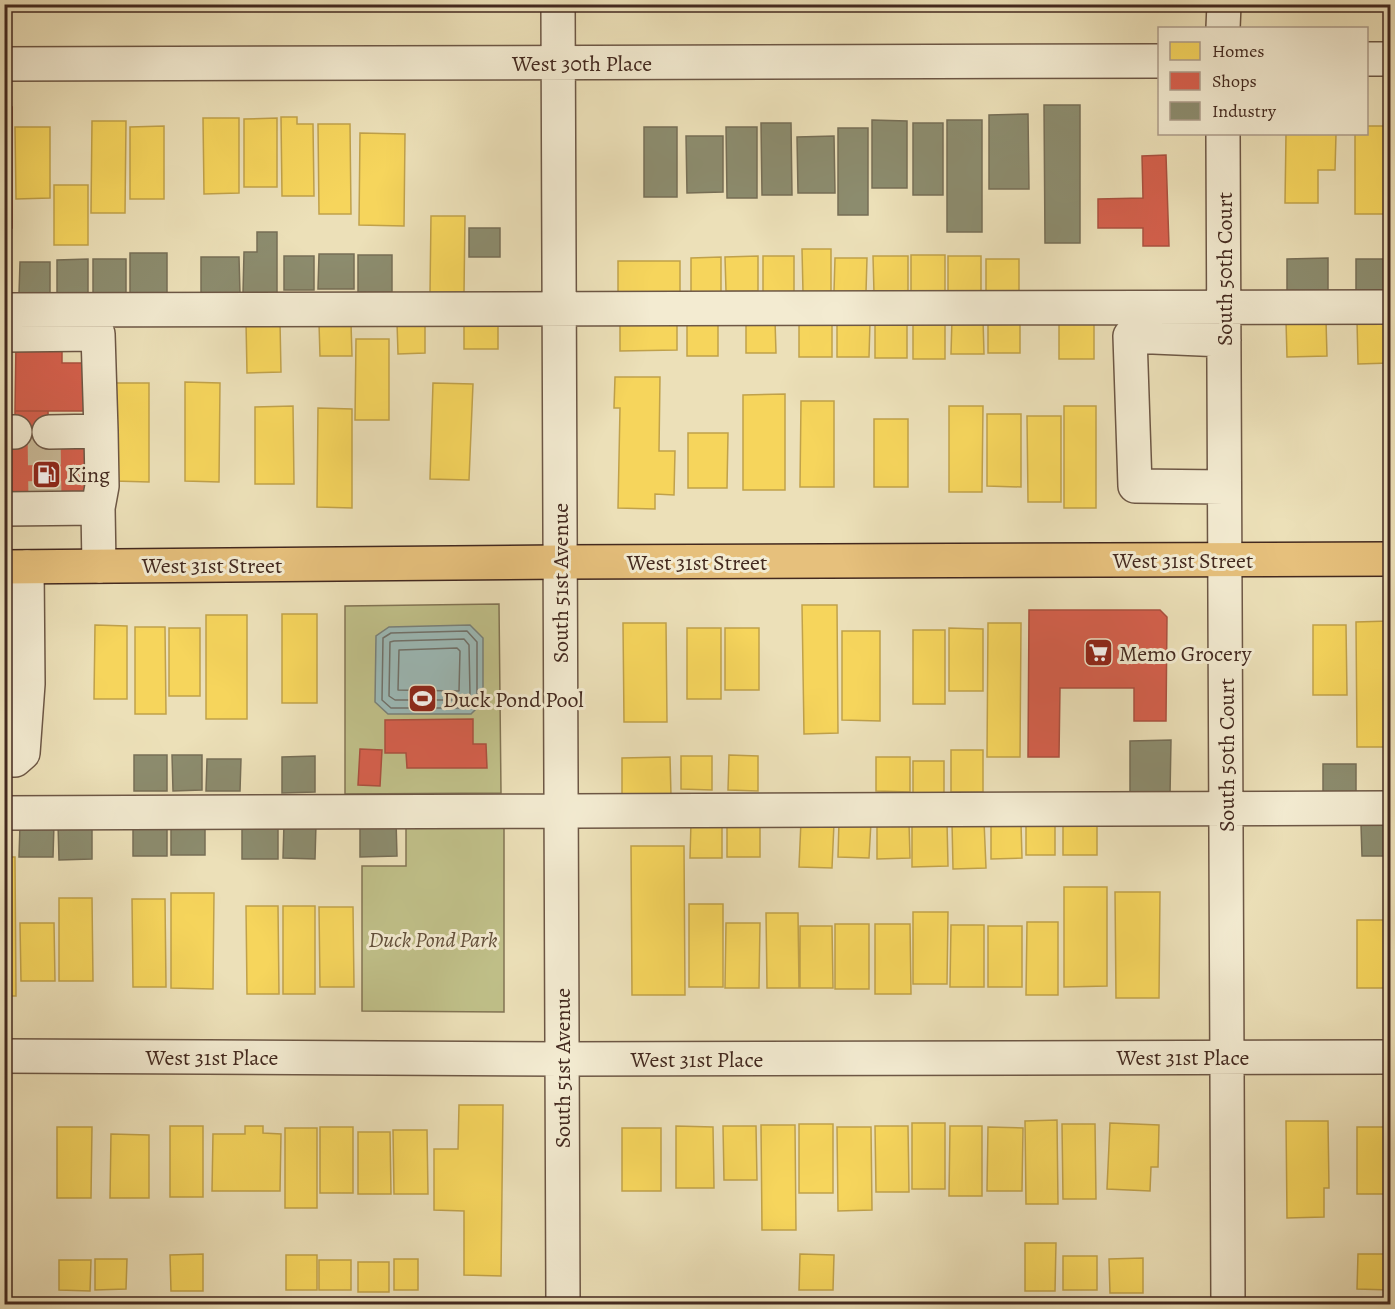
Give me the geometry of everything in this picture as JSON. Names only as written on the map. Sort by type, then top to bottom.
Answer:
[{"type":"main road","name":"West 31st Street","points":[[16,567],[560,562],[1390,560]]},
{"type":"street","name":"South 51st Avenue","points":[[558,4],[563,1305]]},
{"type":"street","points":[[1223,27],[1224,4]]},
{"type":"street","points":[[1368,59],[1390,59]]},
{"type":"street","name":"West 30th Place","points":[[4,64],[1158,61]]},
{"type":"street","name":"South 50th Court","points":[[1223,135],[1228,1305]]},
{"type":"street","points":[[4,310],[1390,307]]},
{"type":"street","points":[[4,335],[98,334],[102,486],[98,508],[99,566]]},
{"type":"street","points":[[1224,340],[1130,336],[1135,486],[1224,487]]},
{"type":"street","points":[[49,432],[101,431]]},
{"type":"street","points":[[4,509],[45,505],[98,508]]},
{"type":"street","points":[[4,760],[15,760],[23,753],[28,684],[16,567]]},
{"type":"street","points":[[4,813],[1390,808]]},
{"type":"street","name":"West 31st Place","points":[[4,1056],[562,1059],[1390,1057]]},
{"type":"green space","name":"Duck Pond Pool","points":[[499,604],[501,793],[345,794],[345,606]]},
{"type":"green space","name":"Duck Pond Park","points":[[406,822],[504,822],[504,1012],[362,1011],[362,866],[406,866]]},
{"type":"water","points":[[470,625],[483,638],[483,702],[471,714],[388,714],[375,702],[376,636],[389,627]]},
{"type":"building: Homes","points":[[168,4],[200,4],[200,7],[168,8]]},
{"type":"building: Homes","points":[[466,4],[500,4],[500,6],[466,7]]},
{"type":"building: Homes","points":[[281,117],[297,117],[297,124],[313,124],[314,196],[282,196]]},
{"type":"building: Homes","points":[[203,118],[239,118],[239,193],[204,194]]},
{"type":"building: Homes","points":[[277,118],[277,187],[244,187],[244,119]]},
{"type":"building: Homes","points":[[92,121],[126,121],[125,213],[91,213]]},
{"type":"building: Homes","points":[[318,124],[350,124],[351,214],[319,214]]},
{"type":"building: Homes","points":[[164,126],[164,199],[130,199],[130,127]]},
{"type":"building: Homes","points":[[1368,126],[1389,126],[1388,214],[1355,214],[1355,135],[1368,135]]},
{"type":"building: Homes","points":[[15,127],[50,127],[50,198],[16,199]]},
{"type":"building: Homes","points":[[360,133],[405,134],[404,226],[359,225]]},
{"type":"building: Homes","points":[[1286,135],[1336,135],[1335,170],[1318,170],[1318,203],[1285,203]]},
{"type":"building: Homes","points":[[54,185],[88,185],[88,245],[54,245]]},
{"type":"building: Homes","points":[[431,216],[465,216],[464,293],[430,293]]},
{"type":"building: Homes","points":[[802,249],[831,249],[831,292],[803,292]]},
{"type":"building: Homes","points":[[911,255],[945,255],[945,293],[911,293]]},
{"type":"building: Homes","points":[[758,256],[758,291],[726,291],[725,257]]},
{"type":"building: Homes","points":[[763,256],[794,256],[794,293],[763,293]]},
{"type":"building: Homes","points":[[873,256],[908,256],[908,293],[874,293]]},
{"type":"building: Homes","points":[[948,256],[981,256],[981,293],[948,293]]},
{"type":"building: Homes","points":[[721,257],[721,292],[691,293],[691,258]]},
{"type":"building: Homes","points":[[835,258],[867,258],[866,292],[834,292]]},
{"type":"building: Homes","points":[[986,259],[1019,259],[1019,294],[986,294]]},
{"type":"building: Homes","points":[[618,261],[680,261],[680,292],[618,292]]},
{"type":"building: Homes","points":[[677,318],[677,350],[620,351],[620,319]]},
{"type":"building: Homes","points":[[988,318],[1020,318],[1020,353],[988,353]]},
{"type":"building: Homes","points":[[952,319],[983,319],[984,354],[951,354]]},
{"type":"building: Homes","points":[[746,320],[775,320],[776,353],[746,353]]},
{"type":"building: Homes","points":[[1059,320],[1094,320],[1094,359],[1059,359]]},
{"type":"building: Homes","points":[[1326,320],[1327,356],[1287,357],[1286,321]]},
{"type":"building: Homes","points":[[425,321],[425,353],[398,354],[397,322]]},
{"type":"building: Homes","points":[[464,321],[498,321],[498,349],[464,349]]},
{"type":"building: Homes","points":[[1357,321],[1390,321],[1390,363],[1358,364]]},
{"type":"building: Homes","points":[[246,322],[280,322],[281,372],[247,373]]},
{"type":"building: Homes","points":[[799,322],[832,322],[832,357],[799,357]]},
{"type":"building: Homes","points":[[837,322],[870,322],[869,357],[837,357]]},
{"type":"building: Homes","points":[[319,323],[351,323],[352,356],[320,356]]},
{"type":"building: Homes","points":[[875,323],[907,323],[907,358],[875,358]]},
{"type":"building: Homes","points":[[687,324],[718,324],[718,356],[687,356]]},
{"type":"building: Homes","points":[[913,324],[945,324],[945,359],[913,359]]},
{"type":"building: Homes","points":[[356,339],[389,339],[389,420],[355,420]]},
{"type":"building: Homes","points":[[615,377],[660,377],[659,451],[675,451],[674,495],[655,494],[655,509],[618,508],[620,408],[614,408]]},
{"type":"building: Homes","points":[[185,382],[220,383],[219,482],[185,481]]},
{"type":"building: Homes","points":[[115,383],[149,383],[149,482],[114,481]]},
{"type":"building: Homes","points":[[433,383],[473,384],[469,480],[430,479]]},
{"type":"building: Homes","points":[[785,394],[785,490],[743,490],[743,395]]},
{"type":"building: Homes","points":[[801,401],[834,401],[834,487],[800,487]]},
{"type":"building: Homes","points":[[293,406],[294,484],[255,484],[255,407]]},
{"type":"building: Homes","points":[[949,406],[983,406],[982,492],[949,492]]},
{"type":"building: Homes","points":[[1064,406],[1096,406],[1096,508],[1064,508]]},
{"type":"building: Homes","points":[[318,408],[352,409],[352,508],[317,507]]},
{"type":"building: Homes","points":[[987,414],[1021,414],[1021,487],[987,486]]},
{"type":"building: Homes","points":[[1027,416],[1061,416],[1061,502],[1028,502]]},
{"type":"building: Homes","points":[[874,419],[908,419],[908,487],[874,487]]},
{"type":"building: Homes","points":[[688,433],[728,433],[727,488],[688,488]]},
{"type":"building: Homes","points":[[802,605],[837,605],[838,733],[804,734]]},
{"type":"building: Homes","points":[[282,614],[317,614],[317,703],[282,703]]},
{"type":"building: Homes","points":[[206,615],[247,615],[247,719],[206,719]]},
{"type":"building: Homes","points":[[1389,621],[1390,747],[1357,747],[1356,622]]},
{"type":"building: Homes","points":[[623,623],[666,623],[667,722],[624,722]]},
{"type":"building: Homes","points":[[988,623],[1021,623],[1020,757],[987,757]]},
{"type":"building: Homes","points":[[95,625],[127,626],[127,699],[94,699]]},
{"type":"building: Homes","points":[[1313,625],[1346,625],[1347,695],[1313,695]]},
{"type":"building: Homes","points":[[135,627],[165,627],[166,714],[135,714]]},
{"type":"building: Homes","points":[[169,628],[200,628],[200,696],[169,696]]},
{"type":"building: Homes","points":[[687,628],[721,628],[721,699],[687,699]]},
{"type":"building: Homes","points":[[725,628],[759,628],[759,690],[725,690]]},
{"type":"building: Homes","points":[[949,628],[983,629],[983,691],[949,691]]},
{"type":"building: Homes","points":[[913,630],[945,630],[945,704],[913,704]]},
{"type":"building: Homes","points":[[842,631],[880,631],[880,721],[842,720]]},
{"type":"building: Homes","points":[[951,750],[983,750],[983,792],[951,792]]},
{"type":"building: Homes","points":[[729,755],[758,756],[758,791],[728,790]]},
{"type":"building: Homes","points":[[681,756],[712,756],[712,790],[681,789]]},
{"type":"building: Homes","points":[[670,757],[671,796],[622,796],[622,758]]},
{"type":"building: Homes","points":[[876,757],[910,757],[910,792],[876,791]]},
{"type":"building: Homes","points":[[913,761],[944,761],[944,794],[913,794]]},
{"type":"building: Homes","points":[[801,821],[834,823],[832,868],[799,867]]},
{"type":"building: Homes","points":[[839,821],[871,822],[869,858],[838,857]]},
{"type":"building: Homes","points":[[984,821],[986,868],[953,869],[952,823]]},
{"type":"building: Homes","points":[[1063,821],[1097,821],[1097,855],[1063,855]]},
{"type":"building: Homes","points":[[691,822],[722,822],[722,858],[690,858]]},
{"type":"building: Homes","points":[[727,822],[760,822],[760,857],[727,857]]},
{"type":"building: Homes","points":[[947,822],[948,866],[912,867],[912,823]]},
{"type":"building: Homes","points":[[1026,822],[1055,822],[1055,855],[1026,855]]},
{"type":"building: Homes","points":[[877,823],[909,823],[910,858],[877,859]]},
{"type":"building: Homes","points":[[1021,823],[1022,858],[991,859],[991,824]]},
{"type":"building: Homes","points":[[631,846],[684,846],[685,995],[632,995]]},
{"type":"building: Homes","points":[[4,857],[15,857],[16,996],[4,996]]},
{"type":"building: Homes","points":[[1064,887],[1107,887],[1107,986],[1064,987]]},
{"type":"building: Homes","points":[[1115,892],[1160,892],[1159,998],[1116,998]]},
{"type":"building: Homes","points":[[171,893],[214,893],[213,989],[171,988]]},
{"type":"building: Homes","points":[[59,898],[92,898],[93,981],[59,981]]},
{"type":"building: Homes","points":[[132,899],[165,899],[166,987],[133,987]]},
{"type":"building: Homes","points":[[689,904],[723,904],[723,987],[689,987]]},
{"type":"building: Homes","points":[[246,906],[278,906],[279,994],[247,994]]},
{"type":"building: Homes","points":[[283,906],[315,906],[315,994],[283,994]]},
{"type":"building: Homes","points":[[319,907],[353,907],[354,987],[320,987]]},
{"type":"building: Homes","points":[[913,912],[948,912],[947,984],[913,984]]},
{"type":"building: Homes","points":[[766,913],[798,913],[799,988],[767,988]]},
{"type":"building: Homes","points":[[1357,920],[1389,920],[1389,988],[1357,988]]},
{"type":"building: Homes","points":[[1027,922],[1058,922],[1058,995],[1026,995]]},
{"type":"building: Homes","points":[[20,923],[54,923],[55,981],[21,981]]},
{"type":"building: Homes","points":[[726,923],[760,923],[759,988],[725,988]]},
{"type":"building: Homes","points":[[835,924],[869,924],[869,989],[835,989]]},
{"type":"building: Homes","points":[[875,924],[910,924],[911,994],[875,994]]},
{"type":"building: Homes","points":[[951,925],[984,925],[984,987],[950,987]]},
{"type":"building: Homes","points":[[800,926],[832,926],[833,988],[800,988]]},
{"type":"building: Homes","points":[[988,926],[1022,926],[1022,987],[988,987]]},
{"type":"building: Homes","points":[[459,1105],[503,1105],[501,1276],[464,1275],[464,1211],[434,1210],[434,1149],[458,1149]]},
{"type":"building: Homes","points":[[1057,1120],[1058,1204],[1026,1204],[1025,1121]]},
{"type":"building: Homes","points":[[1286,1121],[1328,1121],[1329,1188],[1324,1188],[1324,1217],[1287,1218]]},
{"type":"building: Homes","points":[[912,1123],[945,1123],[945,1189],[912,1189]]},
{"type":"building: Homes","points":[[1110,1123],[1159,1125],[1158,1167],[1151,1167],[1150,1191],[1107,1189]]},
{"type":"building: Homes","points":[[799,1124],[833,1124],[833,1193],[799,1193]]},
{"type":"building: Homes","points":[[1062,1124],[1095,1124],[1096,1199],[1063,1199]]},
{"type":"building: Homes","points":[[761,1125],[795,1125],[796,1230],[762,1230]]},
{"type":"building: Homes","points":[[170,1126],[203,1126],[203,1197],[170,1197]]},
{"type":"building: Homes","points":[[245,1126],[263,1126],[263,1133],[281,1134],[280,1191],[212,1191],[213,1134],[245,1134]]},
{"type":"building: Homes","points":[[676,1126],[713,1127],[714,1188],[676,1188]]},
{"type":"building: Homes","points":[[723,1126],[756,1126],[757,1180],[724,1180]]},
{"type":"building: Homes","points":[[875,1126],[908,1126],[909,1192],[876,1192]]},
{"type":"building: Homes","points":[[950,1126],[982,1126],[982,1196],[949,1196]]},
{"type":"building: Homes","points":[[57,1127],[92,1127],[91,1198],[57,1198]]},
{"type":"building: Homes","points":[[320,1127],[353,1127],[353,1193],[320,1193]]},
{"type":"building: Homes","points":[[837,1127],[871,1127],[872,1210],[838,1211]]},
{"type":"building: Homes","points":[[988,1127],[1023,1128],[1022,1191],[987,1191]]},
{"type":"building: Homes","points":[[1357,1127],[1389,1127],[1389,1194],[1357,1194]]},
{"type":"building: Homes","points":[[285,1128],[317,1128],[317,1208],[285,1208]]},
{"type":"building: Homes","points":[[622,1128],[661,1128],[661,1191],[622,1191]]},
{"type":"building: Homes","points":[[393,1130],[427,1130],[428,1194],[394,1194]]},
{"type":"building: Homes","points":[[358,1132],[390,1132],[391,1194],[358,1194]]},
{"type":"building: Homes","points":[[111,1134],[149,1135],[149,1198],[110,1198]]},
{"type":"building: Homes","points":[[1025,1243],[1056,1243],[1055,1291],[1025,1291]]},
{"type":"building: Homes","points":[[203,1254],[203,1291],[171,1291],[170,1255]]},
{"type":"building: Homes","points":[[800,1254],[834,1255],[833,1290],[799,1290]]},
{"type":"building: Homes","points":[[1358,1254],[1390,1254],[1390,1290],[1357,1289]]},
{"type":"building: Homes","points":[[286,1255],[317,1255],[317,1290],[286,1290]]},
{"type":"building: Homes","points":[[1063,1256],[1097,1256],[1097,1290],[1063,1290]]},
{"type":"building: Homes","points":[[1143,1258],[1143,1293],[1110,1293],[1109,1259]]},
{"type":"building: Homes","points":[[95,1259],[127,1259],[126,1289],[95,1290]]},
{"type":"building: Homes","points":[[394,1259],[418,1259],[418,1290],[394,1290]]},
{"type":"building: Homes","points":[[59,1260],[91,1260],[90,1291],[59,1290]]},
{"type":"building: Homes","points":[[319,1260],[351,1260],[351,1290],[319,1290]]},
{"type":"building: Homes","points":[[358,1262],[389,1262],[389,1292],[358,1292]]},
{"type":"building: Shops","points":[[4,107],[12,107],[12,228],[4,228]]},
{"type":"building: Shops","points":[[1166,155],[1169,246],[1143,246],[1143,228],[1098,228],[1098,199],[1143,198],[1142,156]]},
{"type":"building: Shops","points":[[16,342],[62,342],[62,363],[93,363],[93,411],[15,411]]},
{"type":"building: Shops","name":"King","points":[[15,411],[48,411],[49,447],[87,448],[87,501],[4,501],[4,447],[15,447]]},
{"type":"building: Shops","points":[[4,609],[15,609],[14,681],[4,681]]},
{"type":"building: Shops","name":"Memo Grocery","points":[[1029,610],[1160,610],[1167,617],[1166,721],[1134,721],[1134,688],[1060,688],[1059,757],[1028,757]]},
{"type":"building: Shops","points":[[473,719],[473,744],[486,744],[487,768],[407,768],[406,753],[385,753],[385,720]]},
{"type":"building: Shops","points":[[360,749],[382,750],[380,786],[358,785]]},
{"type":"building: Industry","points":[[1044,105],[1080,105],[1080,243],[1045,243]]},
{"type":"building: Industry","points":[[1028,114],[1029,189],[989,189],[989,115]]},
{"type":"building: Industry","points":[[872,120],[907,121],[907,188],[872,188]]},
{"type":"building: Industry","points":[[947,120],[982,120],[982,232],[947,232]]},
{"type":"building: Industry","points":[[761,123],[791,123],[792,195],[762,195]]},
{"type":"building: Industry","points":[[913,123],[943,123],[943,195],[913,195]]},
{"type":"building: Industry","points":[[644,127],[677,127],[677,197],[644,197]]},
{"type":"building: Industry","points":[[726,127],[757,127],[757,198],[727,198]]},
{"type":"building: Industry","points":[[838,128],[868,128],[868,215],[838,215]]},
{"type":"building: Industry","points":[[686,136],[723,136],[723,192],[687,193]]},
{"type":"building: Industry","points":[[834,136],[835,193],[798,193],[797,137]]},
{"type":"building: Industry","points":[[469,228],[500,228],[500,257],[469,257]]},
{"type":"building: Industry","points":[[257,232],[277,232],[277,293],[243,293],[244,252],[257,252]]},
{"type":"building: Industry","points":[[130,253],[167,253],[167,294],[130,294]]},
{"type":"building: Industry","points":[[319,254],[354,254],[354,289],[318,289]]},
{"type":"building: Industry","points":[[358,255],[392,255],[392,292],[358,292]]},
{"type":"building: Industry","points":[[284,256],[314,256],[314,290],[284,290]]},
{"type":"building: Industry","points":[[201,257],[239,257],[240,293],[201,293]]},
{"type":"building: Industry","points":[[1328,258],[1328,294],[1287,295],[1287,259]]},
{"type":"building: Industry","points":[[88,259],[88,295],[57,295],[57,260]]},
{"type":"building: Industry","points":[[93,259],[126,259],[126,294],[93,294]]},
{"type":"building: Industry","points":[[1356,259],[1389,259],[1389,293],[1356,293]]},
{"type":"building: Industry","points":[[20,262],[50,262],[50,294],[19,294]]},
{"type":"building: Industry","points":[[1171,740],[1170,795],[1130,794],[1130,741]]},
{"type":"building: Industry","points":[[134,755],[167,755],[167,791],[134,791]]},
{"type":"building: Industry","points":[[172,755],[202,755],[202,790],[173,791]]},
{"type":"building: Industry","points":[[315,756],[315,792],[282,793],[282,757]]},
{"type":"building: Industry","points":[[207,759],[241,759],[240,791],[206,791]]},
{"type":"building: Industry","points":[[1323,764],[1356,764],[1356,796],[1323,796]]},
{"type":"building: Industry","points":[[360,820],[396,820],[397,856],[360,857]]},
{"type":"building: Industry","points":[[92,823],[92,859],[59,860],[58,824]]},
{"type":"building: Industry","points":[[133,823],[167,823],[167,856],[133,856]]},
{"type":"building: Industry","points":[[171,823],[205,823],[205,855],[171,855]]},
{"type":"building: Industry","points":[[242,823],[278,823],[278,859],[242,859]]},
{"type":"building: Industry","points":[[284,823],[316,824],[315,859],[283,858]]},
{"type":"building: Industry","points":[[20,824],[54,824],[53,857],[19,857]]},
{"type":"building: Industry","points":[[1361,825],[1390,825],[1390,856],[1362,856]]},
{"type":"tunnel","points":[[44,432],[45,501]]},
{"type":"place","name":"King","points":[[46,474]]},
{"type":"place","name":"Memo Grocery","points":[[1098,653]]},
{"type":"place","name":"Duck Pond Pool","points":[[422,699]]}]
